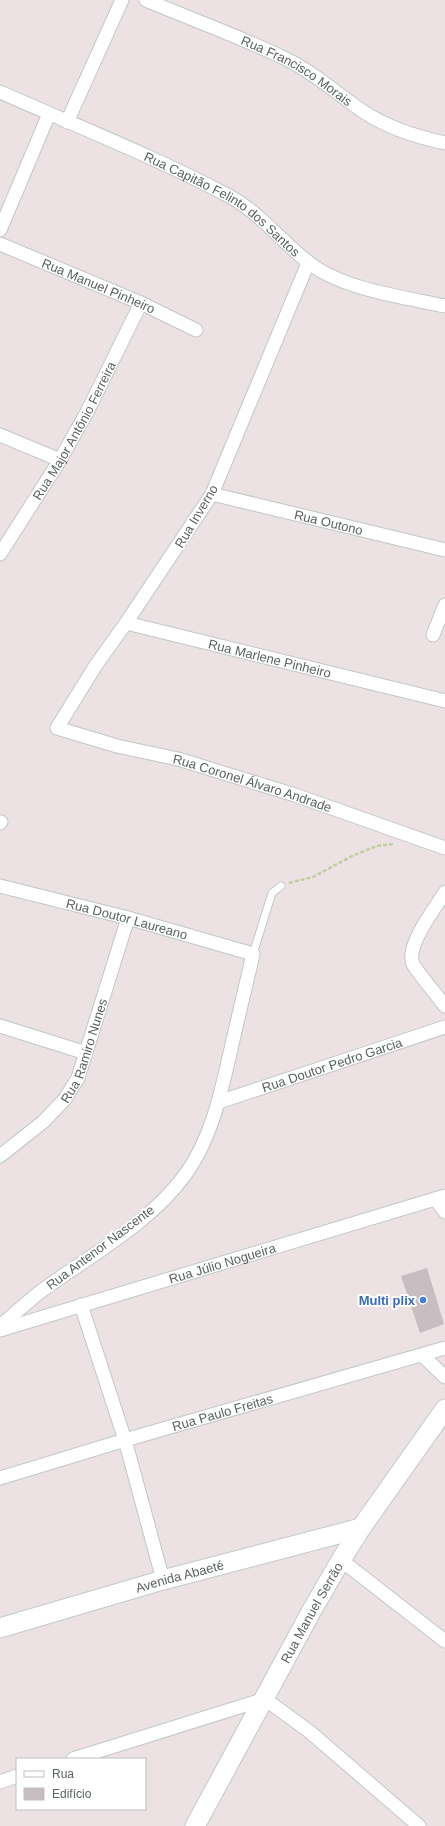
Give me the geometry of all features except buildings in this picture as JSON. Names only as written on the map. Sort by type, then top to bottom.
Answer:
[{"type":"street","points":[[67,122],[122,0]]},
{"type":"street","name":"Rua Francisco Morais","points":[[146,0],[286,59],[315,75],[364,112],[393,127],[445,143]]},
{"type":"street","name":"Rua Capitão Felinto dos Santos","points":[[0,92],[172,167],[231,197],[267,225],[308,263],[339,280],[445,306]]},
{"type":"street","points":[[0,230],[49,114]]},
{"type":"street","name":"Rua Manuel Pinheiro","points":[[0,244],[141,303],[196,330]]},
{"type":"street","name":"Rua Inverno","points":[[57,728],[96,665],[126,623],[212,494],[308,263]]},
{"type":"street","name":"Rua Major Antônio Ferreira","points":[[0,554],[60,460],[87,412],[141,303]]},
{"type":"street","points":[[0,435],[60,460]]},
{"type":"street","name":"Rua Outono","points":[[212,494],[445,550]]},
{"type":"street","points":[[433,635],[445,605]]},
{"type":"street","name":"Rua Marlene Pinheiro","points":[[126,623],[445,701]]},
{"type":"street","name":"Rua Coronel Álvaro Andrade","points":[[57,728],[117,746],[178,759],[296,795],[445,848]]},
{"type":"street","name":"Rua Doutor Laureano","points":[[0,886],[128,918],[253,954]]},
{"type":"street","points":[[445,892],[416,940],[412,951],[413,963],[445,1006]]},
{"type":"street","name":"Rua Ramiro Nunes","points":[[0,1156],[43,1122],[65,1099],[78,1078],[128,918]]},
{"type":"street","name":"Rua Antenor Nascente","points":[[0,1326],[43,1289],[144,1217],[184,1176],[195,1159],[209,1130],[219,1102],[253,954]]},
{"type":"street","points":[[0,1026],[86,1053]]},
{"type":"street","name":"Rua Doutor Pedro Garcia","points":[[219,1102],[445,1027]]},
{"type":"street","points":[[440,1197],[445,1212]]},
{"type":"street","name":"Rua Júlio Nogueira","points":[[0,1330],[440,1197]]},
{"type":"street","points":[[81,1305],[124,1440],[163,1580]]},
{"type":"street","name":"Rua Paulo Freitas","points":[[0,1478],[124,1440],[445,1348]]},
{"type":"street","points":[[422,1355],[445,1377]]},
{"type":"street","name":"Rua Manuel Serrão","points":[[195,1826],[312,1610],[341,1560],[361,1528],[445,1409]]},
{"type":"street","name":"Avenida Abaeté","points":[[0,1628],[163,1580],[361,1528]]},
{"type":"street","points":[[341,1560],[445,1641]]},
{"type":"street","points":[[76,1758],[265,1699],[310,1732],[419,1826]]},
{"type":"street","points":[[0,1782],[16,1776]]},
{"type":"lane","points":[[253,954],[272,893],[281,886]]},
{"type":"path","points":[[281,886],[313,877],[352,856],[377,846],[397,844]]},
{"type":"place","name":"Multi plix","points":[[423,1300]]}]
